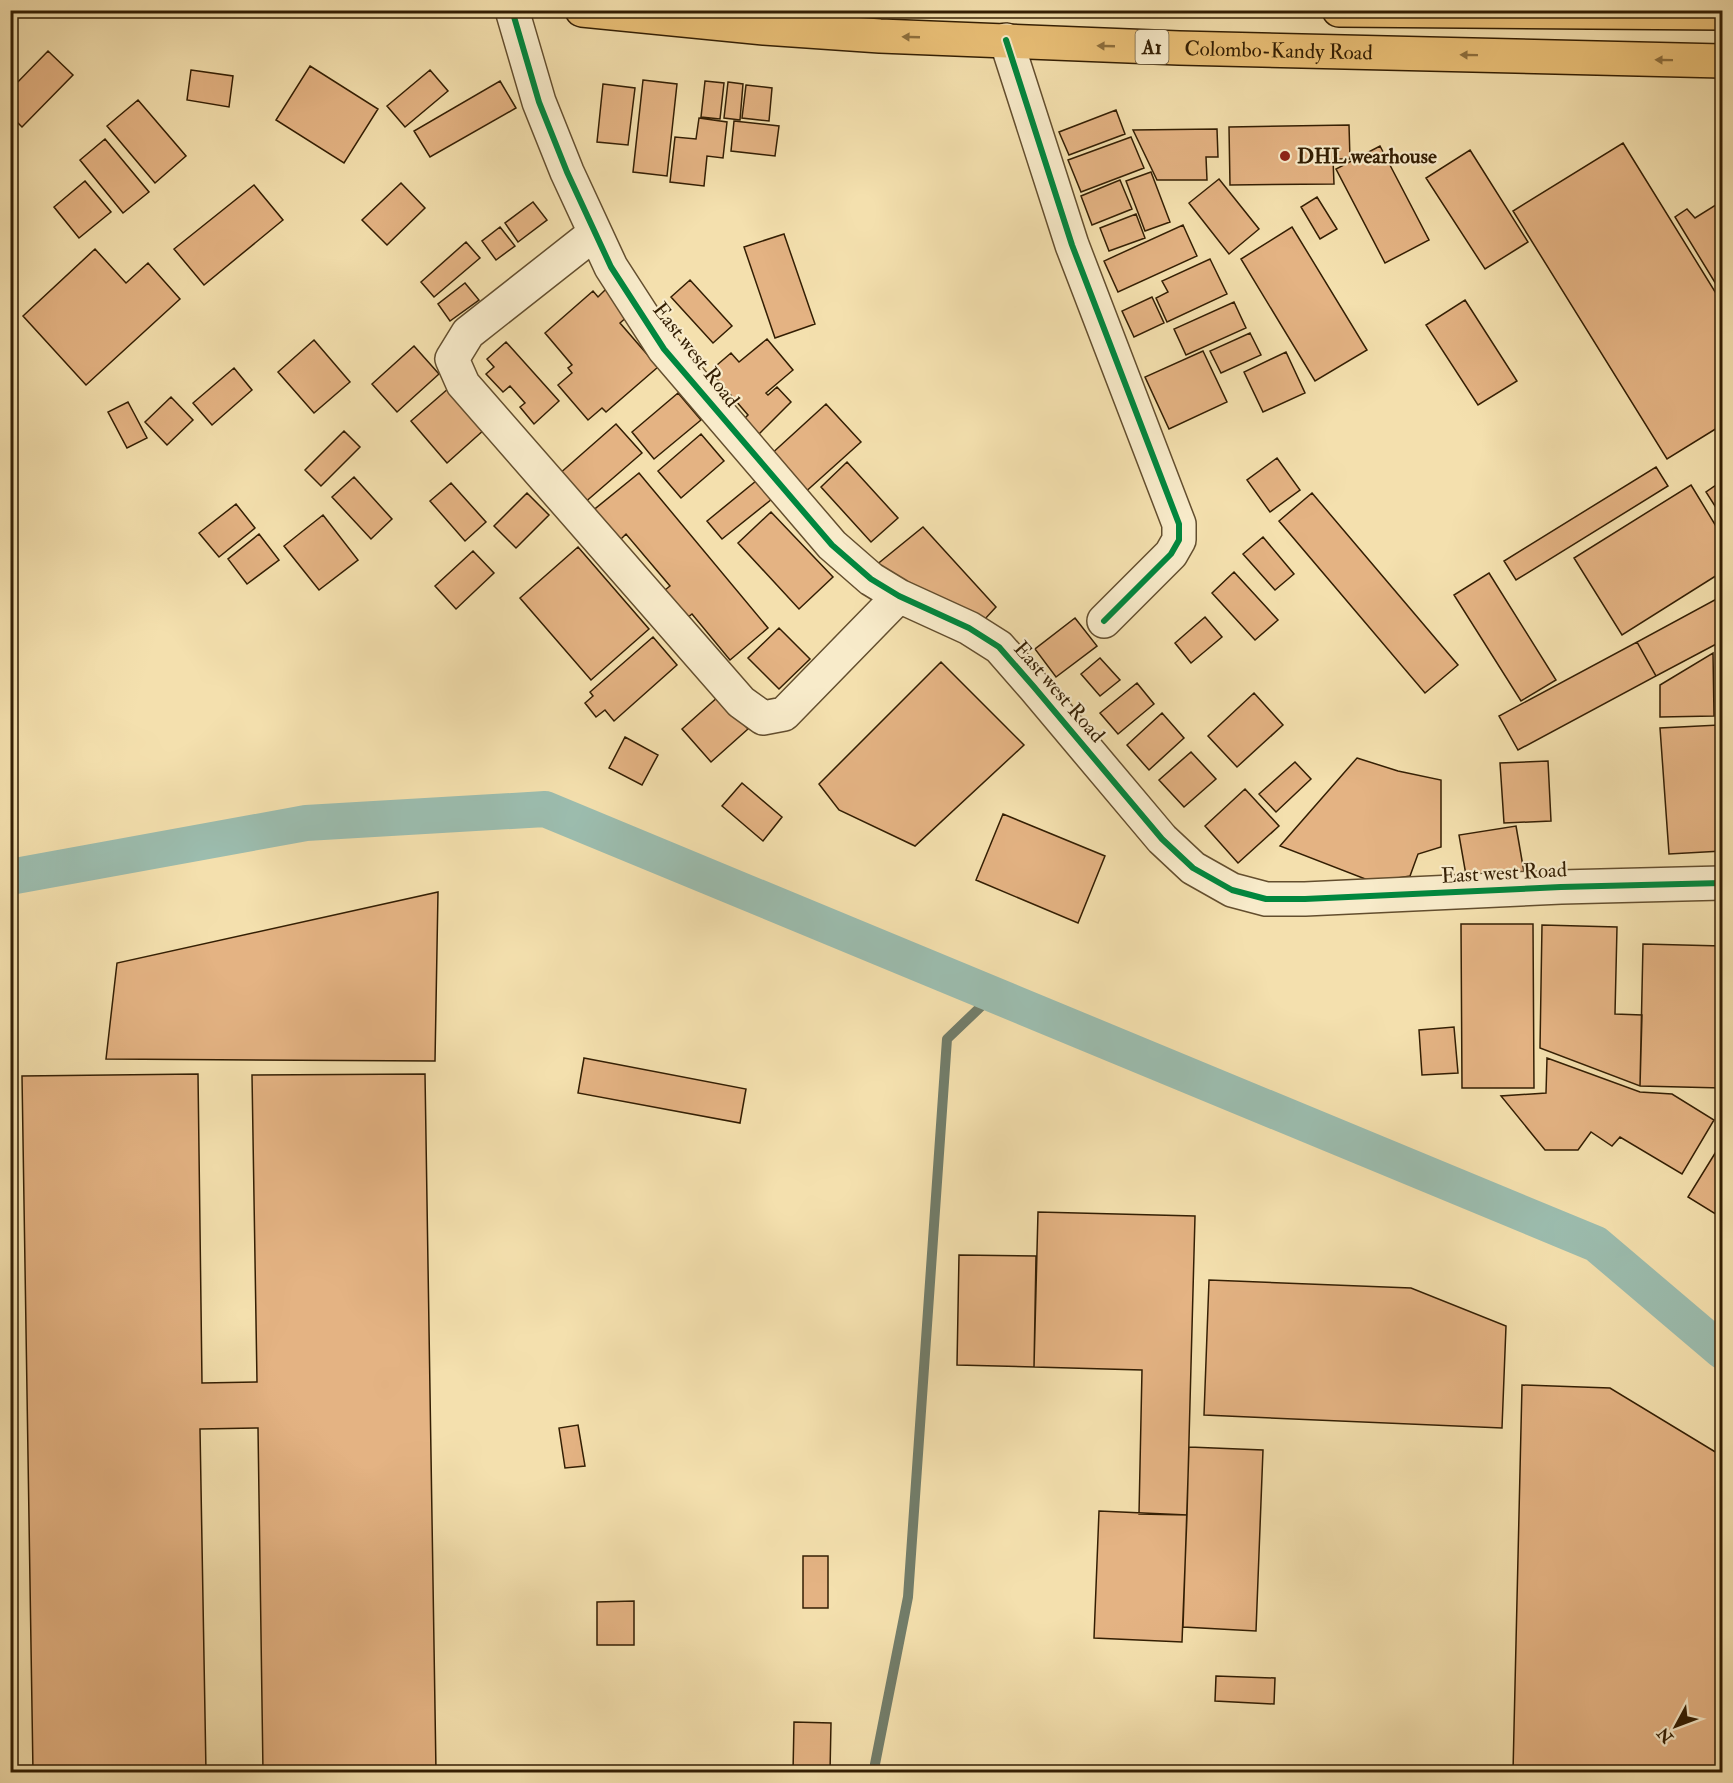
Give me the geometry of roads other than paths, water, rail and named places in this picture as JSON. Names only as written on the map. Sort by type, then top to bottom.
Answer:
[{"type":"highway","name":"Colombo-Kandy Road","points":[[582,10],[764,28],[880,36],[1179,48],[1722,61]]},
{"type":"highway","name":"Colombo-Kandy Road","points":[[1339,10],[1722,13]]},
{"type":"street","name":"East west Road","points":[[512,10],[539,102],[595,233],[611,267],[664,350],[832,545],[871,579],[899,596],[969,628],[999,647],[1162,839],[1192,868],[1232,890],[1266,899],[1722,883]]},
{"type":"street","points":[[1006,40],[1072,245],[1179,524],[1179,540],[1171,554],[1104,621]]},
{"type":"street","points":[[595,233],[468,333],[452,359],[463,384],[741,702],[763,718],[784,714],[899,596]]},
{"type":"waterway","points":[[10,877],[306,823],[545,809],[1596,1244],[1722,1351]]},
{"type":"waterway","points":[[876,1772],[875,1764],[908,1597],[947,1039],[994,994]]},
{"type":"place","name":"DHL wearhouse","points":[[1285,156]]}]
